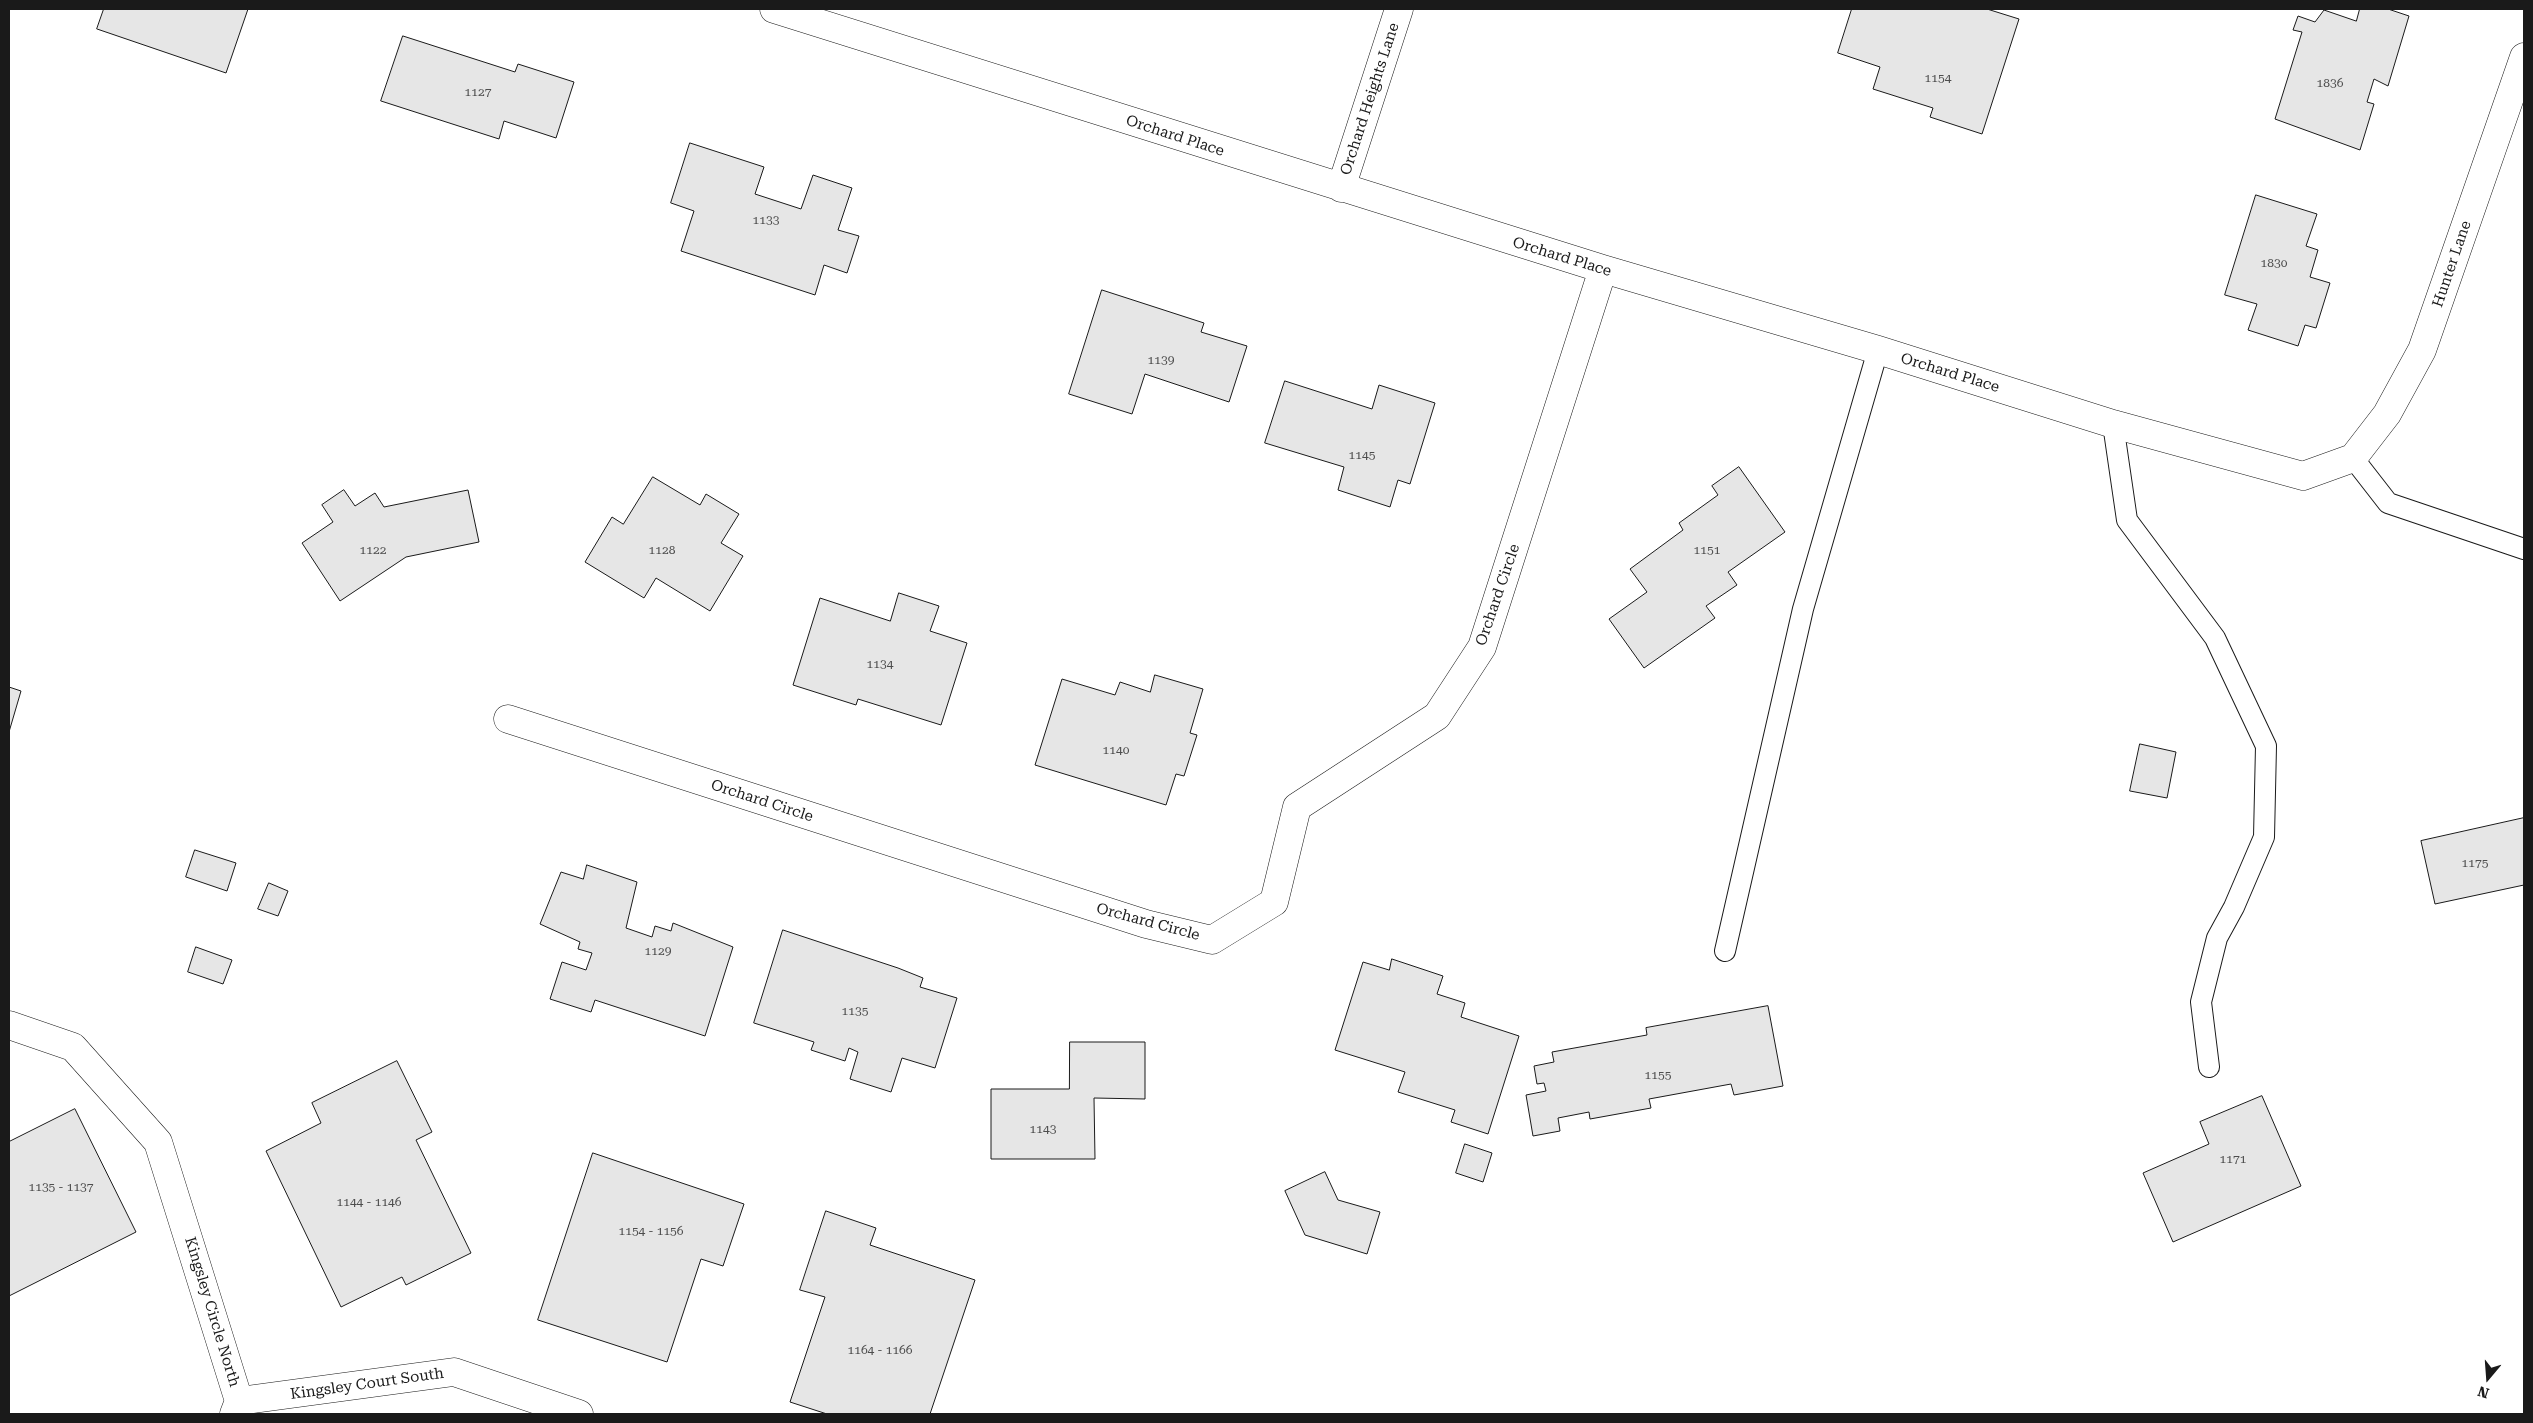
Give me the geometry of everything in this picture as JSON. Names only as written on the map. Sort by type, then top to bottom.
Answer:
[{"type":"street","name":"Orchard Place","points":[[774,9],[1603,270],[1878,350],[2113,424],[2303,476],[2353,458]]},
{"type":"street","name":"Orchard Heights Lane","points":[[1341,188],[1399,9]]},
{"type":"street","name":"Hunter Lane","points":[[2353,458],[2387,414],[2422,350],[2524,57]]},
{"type":"street","name":"Orchard Circle","points":[[508,719],[1146,924],[1212,940],[1274,902],[1297,807],[1437,716],[1482,647],[1603,270]]},
{"type":"street","name":"Kingsley Circle North","points":[[9,1025],[72,1047],[158,1142],[180,1209],[237,1408]]},
{"type":"street","name":"Kingsley Court South","points":[[237,1408],[454,1372],[579,1414]]},
{"type":"lane","points":[[1725,951],[1803,609],[1878,350]]},
{"type":"lane","points":[[2113,424],[2127,520],[2215,638],[2266,746],[2264,837],[2234,907],[2217,938],[2201,1002],[2209,1067]]},
{"type":"lane","points":[[2353,458],[2388,503],[2524,549]]},
{"type":"building","points":[[104,9],[248,9],[226,73],[97,29]]},
{"type":"building","points":[[1852,9],[1987,9],[2019,19],[1982,134],[1930,117],[1933,108],[1873,89],[1880,67],[1838,53]]},
{"type":"building","points":[[2360,9],[2388,9],[2409,16],[2388,86],[2374,79],[2367,102],[2374,104],[2360,150],[2275,119],[2302,32],[2293,30],[2298,16],[2315,22],[2324,10],[2356,21]]},
{"type":"building","points":[[403,36],[515,72],[518,64],[574,82],[556,138],[504,121],[499,139],[381,101]]},
{"type":"building","points":[[690,143],[764,167],[755,194],[801,209],[813,175],[852,188],[838,230],[859,236],[847,273],[824,265],[815,295],[681,251],[694,211],[671,203]]},
{"type":"building","points":[[2256,195],[2317,214],[2306,246],[2318,250],[2310,277],[2330,283],[2316,328],[2305,325],[2298,346],[2248,330],[2257,304],[2225,295]]},
{"type":"building","points":[[1102,290],[1204,323],[1201,332],[1247,346],[1229,402],[1145,374],[1132,414],[1069,394]]},
{"type":"building","points":[[1285,381],[1372,409],[1379,385],[1435,403],[1410,484],[1398,480],[1390,507],[1338,490],[1344,467],[1265,443]]},
{"type":"building","points":[[1739,467],[1785,532],[1728,572],[1737,585],[1706,606],[1715,618],[1644,668],[1609,619],[1647,592],[1630,569],[1683,530],[1679,523],[1718,495],[1712,486]]},
{"type":"building","points":[[653,477],[700,505],[706,494],[739,514],[721,543],[743,556],[710,611],[656,578],[644,598],[585,562],[612,517],[623,524]]},
{"type":"building","points":[[344,490],[355,506],[375,493],[384,507],[468,490],[479,542],[406,557],[340,601],[302,543],[333,522],[322,505]]},
{"type":"building","points":[[899,593],[939,606],[930,631],[967,643],[941,725],[858,699],[856,705],[793,685],[820,598],[890,621]]},
{"type":"building","points":[[1155,675],[1203,689],[1190,733],[1197,735],[1184,776],[1176,774],[1166,805],[1035,765],[1062,679],[1115,695],[1120,682],[1150,692]]},
{"type":"building","points":[[9,687],[21,691],[9,732]]},
{"type":"building","points":[[2140,744],[2176,752],[2167,798],[2130,791]]},
{"type":"building","points":[[2524,818],[2524,885],[2435,904],[2421,841]]},
{"type":"building","points":[[195,850],[236,863],[227,891],[186,877]]},
{"type":"building","points":[[587,865],[637,882],[626,928],[652,937],[655,926],[671,931],[673,923],[733,947],[705,1036],[595,1000],[591,1012],[550,999],[562,962],[586,970],[592,953],[578,949],[580,942],[540,924],[561,872],[583,879]]},
{"type":"building","points":[[269,883],[288,891],[278,916],[258,909]]},
{"type":"building","points":[[783,930],[898,968],[923,978],[920,987],[957,998],[935,1068],[902,1058],[891,1092],[850,1079],[858,1052],[849,1048],[845,1061],[811,1050],[814,1042],[754,1023]]},
{"type":"building","points":[[196,947],[232,960],[223,984],[188,972]]},
{"type":"building","points":[[1392,959],[1443,976],[1437,994],[1465,1003],[1461,1017],[1519,1036],[1488,1134],[1451,1122],[1455,1110],[1398,1092],[1405,1072],[1335,1050],[1363,962],[1389,970]]},
{"type":"building","points":[[1768,1006],[1783,1086],[1734,1095],[1731,1084],[1649,1099],[1651,1108],[1590,1119],[1589,1112],[1558,1118],[1560,1131],[1533,1136],[1526,1095],[1546,1091],[1544,1083],[1537,1084],[1534,1066],[1554,1062],[1552,1052],[1647,1035],[1646,1028]]},
{"type":"building","points":[[1070,1042],[1145,1042],[1145,1099],[1094,1098],[1095,1159],[991,1159],[991,1089],[1069,1089]]},
{"type":"building","points":[[397,1061],[432,1132],[416,1140],[471,1253],[406,1285],[402,1277],[341,1307],[266,1151],[321,1123],[312,1103]]},
{"type":"building","points":[[2262,1096],[2301,1186],[2173,1242],[2143,1173],[2209,1144],[2200,1122]]},
{"type":"building","points":[[75,1109],[136,1232],[9,1296],[9,1142]]},
{"type":"building","points":[[1465,1144],[1492,1153],[1483,1182],[1456,1173]]},
{"type":"building","points":[[593,1153],[744,1204],[723,1266],[701,1259],[667,1362],[538,1320]]},
{"type":"building","points":[[1325,1172],[1338,1200],[1380,1212],[1367,1254],[1305,1235],[1285,1191]]},
{"type":"building","points":[[826,1211],[876,1228],[870,1245],[975,1280],[930,1414],[827,1414],[790,1402],[825,1297],[800,1290]]}]
